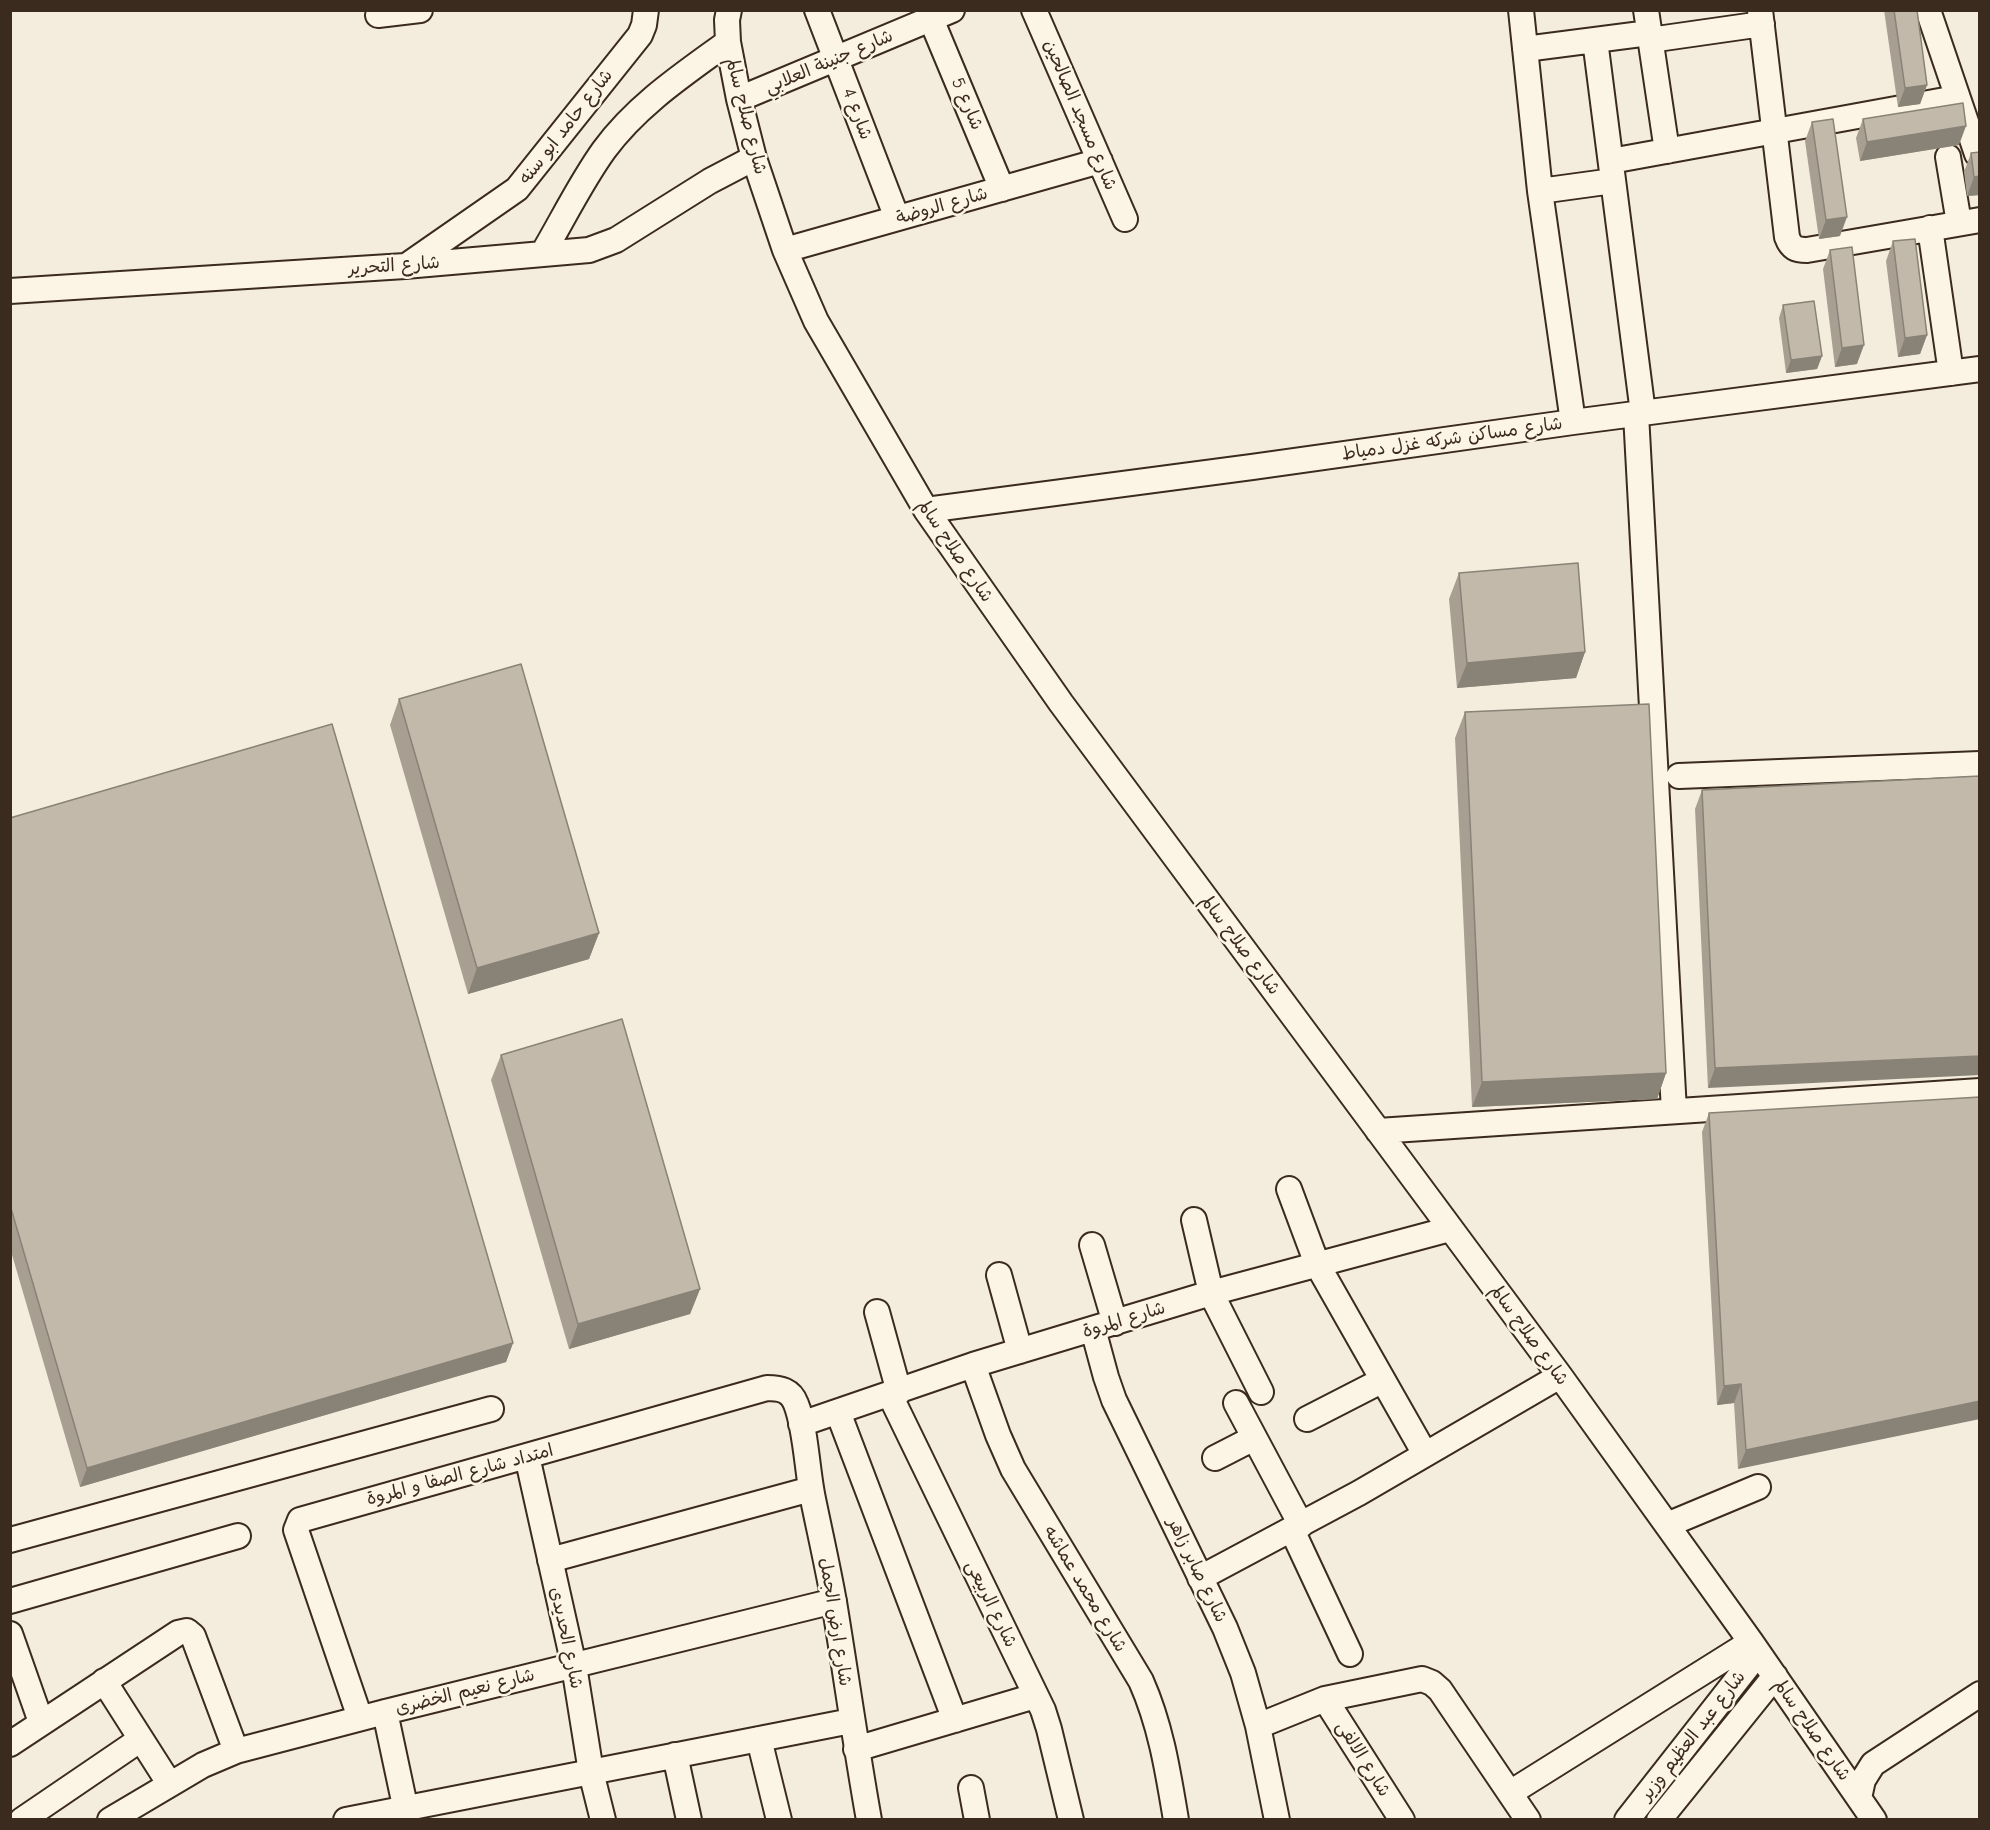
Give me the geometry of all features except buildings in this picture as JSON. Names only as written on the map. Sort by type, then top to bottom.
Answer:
[{"type":"street","points":[[378,15],[420,10]]},
{"type":"street","name":"شارع حامد ابو سنه","points":[[405,266],[517,189],[640,35],[646,10]]},
{"type":"street","name":"شارع صلاح سالم","points":[[729,10],[728,42],[740,99],[754,158],[785,250],[816,321],[926,510],[1061,703],[1560,1376],[1755,1647],[1874,1820]]},
{"type":"street","name":"شارع 4","points":[[817,10],[897,218]]},
{"type":"street","name":"شارع مسجد الصالحين","points":[[1034,10],[1125,219]]},
{"type":"street","points":[[1521,10],[1540,191],[1573,422]]},
{"type":"street","points":[[1525,49],[1595,40],[1648,28],[1761,17],[1787,237],[1791,245],[1798,250],[1970,222],[1937,158],[1978,154],[1956,98],[1928,10]]},
{"type":"street","name":"شارع جنينة العلابي","points":[[740,99],[942,15]]},
{"type":"street","name":"شارع 5","points":[[942,15],[1002,189]]},
{"type":"street","points":[[1648,28],[1667,151]]},
{"type":"street","points":[[1595,40],[1640,413],[1674,1111]]},
{"type":"street","points":[[543,253],[605,150],[634,116],[668,86],[728,42]]},
{"type":"street","points":[[1540,191],[1612,171],[1667,151],[1956,98]]},
{"type":"street","name":"شارع التحرير","points":[[10,291],[405,266],[589,249],[616,240],[710,181],[754,158]]},
{"type":"street","name":"شارع الروضة","points":[[785,250],[1100,161]]},
{"type":"street","points":[[1930,228],[1951,373]]},
{"type":"street","name":"شارع مساكن شركه غزل دمياط","points":[[926,510],[1980,369]]},
{"type":"street","points":[[1679,776],[1980,764]]},
{"type":"street","points":[[1378,1131],[1980,1091]]},
{"type":"street","points":[[1289,1189],[1317,1264],[1425,1454]]},
{"type":"street","points":[[1194,1220],[1211,1293],[1261,1392]]},
{"type":"street","name":"شارع المروة","points":[[801,1424],[973,1365],[1211,1293],[1450,1229]]},
{"type":"street","name":"شارع صابر زاهر","points":[[1092,1245],[1104,1326],[1106,1377],[1114,1400],[1244,1673],[1258,1726],[1277,1820]]},
{"type":"street","points":[[999,1275],[1020,1351]]},
{"type":"street","name":"شارع الربيعى","points":[[877,1312],[895,1393],[1049,1729],[1071,1820]]},
{"type":"street","name":"شارع محمد عماشه","points":[[973,1365],[1013,1469],[1142,1682],[1154,1710],[1162,1741],[1176,1820]]},
{"type":"street","points":[[1200,1578],[1297,1528],[1560,1376]]},
{"type":"street","points":[[1307,1419],[1383,1380]]},
{"type":"street","name":"امتداد شارع الصفا و المروة","points":[[360,1718],[296,1530],[297,1524],[304,1517],[766,1388],[780,1388],[790,1394],[796,1403],[801,1424]]},
{"type":"street","points":[[1236,1402],[1297,1528],[1350,1654]]},
{"type":"street","points":[[10,1540],[491,1409]]},
{"type":"street","points":[[838,1412],[955,1720]]},
{"type":"street","name":"شارع ارض الجمل","points":[[801,1424],[811,1489],[834,1601],[851,1721],[869,1820]]},
{"type":"street","points":[[1215,1458],[1254,1438]]},
{"type":"street","name":"شارع الحديدى","points":[[527,1456],[574,1666],[591,1772],[603,1820]]},
{"type":"street","points":[[1667,1525],[1758,1486]]},
{"type":"street","points":[[550,1560],[811,1489]]},
{"type":"street","points":[[10,1601],[238,1536]]},
{"type":"street","name":"شارع نعيم الخضرى","points":[[110,1820],[169,1783],[236,1751],[360,1718],[834,1601]]},
{"type":"street","points":[[10,1744],[182,1631],[190,1632],[236,1751]]},
{"type":"street","points":[[10,1634],[41,1722]]},
{"type":"street","points":[[1510,1793],[1755,1647]]},
{"type":"street","name":"شارع عبد العظيم وزير","points":[[1627,1820],[1755,1647]]},
{"type":"street","name":"شارع عبد العظيم وزير","points":[[1659,1820],[1775,1676]]},
{"type":"street","points":[[1258,1726],[1325,1699],[1422,1679],[1432,1683],[1440,1690],[1528,1820]]},
{"type":"street","points":[[104,1681],[169,1783]]},
{"type":"street","points":[[1859,1798],[1863,1780],[1873,1764],[1888,1752],[1980,1694]]},
{"type":"street","points":[[856,1749],[1035,1696]]},
{"type":"street","name":"شارع الالفى","points":[[1325,1699],[1402,1820]]},
{"type":"street","points":[[385,1712],[407,1814]]},
{"type":"street","points":[[346,1820],[407,1814],[591,1772],[851,1721]]},
{"type":"street","points":[[22,1820],[141,1739]]},
{"type":"street","points":[[759,1739],[779,1820]]},
{"type":"street","points":[[1830,1756],[1850,1759],[1869,1758],[1888,1752]]},
{"type":"street","points":[[675,1755],[688,1820]]},
{"type":"street","points":[[971,1788],[977,1820]]}]
